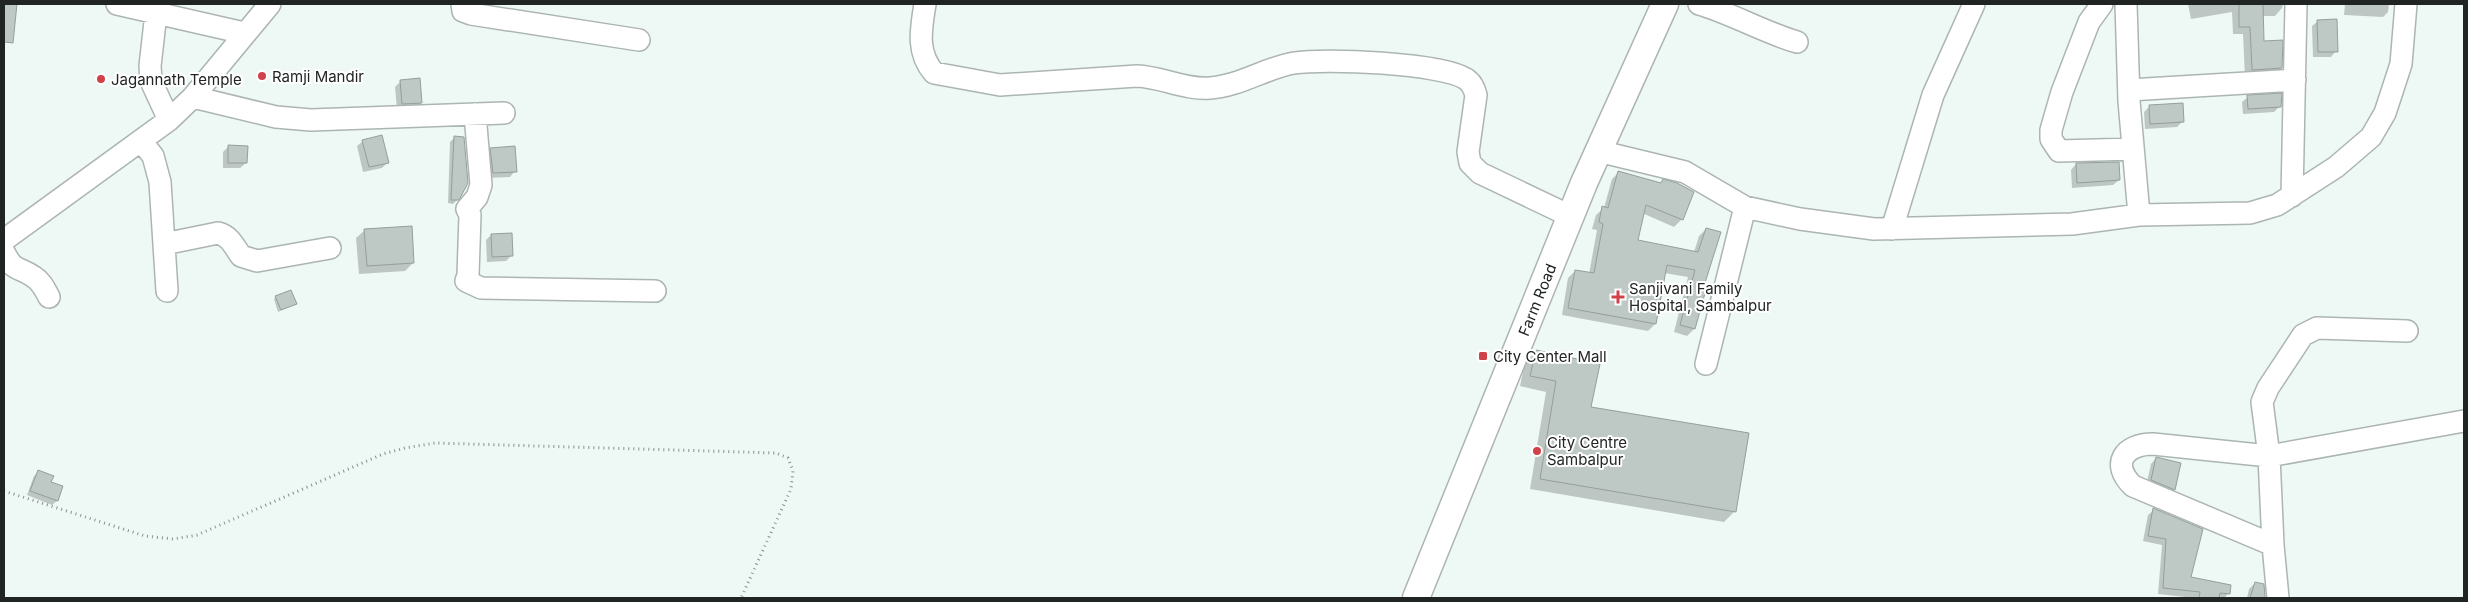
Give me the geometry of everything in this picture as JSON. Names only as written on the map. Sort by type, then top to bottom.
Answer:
[{"type":"main road","name":"Farm Road","points":[[1418,593],[1570,216],[1665,4]]},
{"type":"street","points":[[117,4],[244,33]]},
{"type":"street","points":[[4,240],[169,120],[194,97],[244,33],[270,4]]},
{"type":"street","points":[[462,4],[463,11],[471,14],[639,40]]},
{"type":"street","points":[[924,4],[920,36],[922,55],[934,73],[1000,86],[1136,76],[1155,77],[1196,89],[1212,88],[1229,86],[1294,63],[1318,62],[1417,65],[1451,73],[1466,79],[1473,87],[1476,95],[1468,152],[1470,163],[1480,173],[1570,216]]},
{"type":"street","points":[[1699,4],[1728,13],[1776,36],[1797,42]]},
{"type":"street","points":[[1892,229],[1933,95],[1974,4]]},
{"type":"street","points":[[2102,4],[2090,22],[2062,92],[2050,139],[2059,151],[2133,149]]},
{"type":"street","points":[[2126,4],[2129,90],[2138,215]]},
{"type":"street","points":[[2292,196],[2296,4]]},
{"type":"street","points":[[1598,151],[1685,172],[1745,207],[1800,219],[1874,229],[2072,224],[2138,215],[2250,213],[2276,205],[2292,196],[2336,167],[2371,136],[2385,113],[2401,64],[2406,4]]},
{"type":"street","points":[[156,13],[150,66],[151,81],[169,120]]},
{"type":"street","points":[[2129,90],[2295,80]]},
{"type":"street","points":[[194,97],[276,116],[311,120],[504,112]]},
{"type":"street","points":[[475,114],[481,185],[478,197],[467,209],[470,216],[468,274],[466,281],[481,288],[655,291]]},
{"type":"street","points":[[141,141],[153,156],[158,170],[167,291]]},
{"type":"street","points":[[1706,364],[1745,207]]},
{"type":"street","points":[[164,244],[218,234],[225,235],[231,240],[241,256],[257,261],[330,248]]},
{"type":"street","points":[[4,252],[14,268],[36,278],[49,297]]},
{"type":"street","points":[[2278,598],[2273,545],[2269,456],[2262,402],[2268,388],[2303,335],[2317,328],[2407,332]]},
{"type":"street","points":[[2273,545],[2133,486],[2124,478],[2122,467],[2124,455],[2128,448],[2139,444],[2269,456],[2464,420]]},
{"type":"path","points":[[4,491],[145,536],[173,539],[197,535],[383,454],[412,446],[435,443],[776,454],[788,458],[793,471],[791,489],[741,598]]},
{"type":"building","points":[[4,4],[17,4],[13,43],[4,42]]},
{"type":"building","points":[[2239,4],[2263,4],[2264,41],[2283,40],[2282,68],[2252,70],[2250,27],[2239,27]]},
{"type":"building","points":[[2337,19],[2338,52],[2318,52],[2317,20]]},
{"type":"building","points":[[420,78],[422,103],[402,104],[400,80]]},
{"type":"building","points":[[2282,93],[2281,107],[2248,109],[2247,95]]},
{"type":"building","points":[[2183,103],[2184,122],[2150,124],[2149,105]]},
{"type":"building","points":[[382,135],[389,163],[369,167],[362,140]]},
{"type":"building","points":[[454,136],[464,137],[468,183],[459,200],[451,200]]},
{"type":"building","points":[[228,145],[248,146],[247,163],[228,163]]},
{"type":"building","points":[[515,146],[517,172],[493,173],[490,148]]},
{"type":"building","points":[[2119,162],[2120,180],[2077,183],[2076,163]]},
{"type":"building","points":[[1618,171],[1661,183],[1663,179],[1677,183],[1694,192],[1683,220],[1646,205],[1638,240],[1698,252],[1706,228],[1721,232],[1704,286],[1707,286],[1695,329],[1680,325],[1695,270],[1667,265],[1656,324],[1568,308],[1575,270],[1594,273],[1603,224],[1599,222],[1602,206],[1608,208]]},
{"type":"building","points":[[412,226],[414,263],[367,266],[364,229]]},
{"type":"building","points":[[512,233],[513,256],[492,257],[491,234]]},
{"type":"building","points":[[291,290],[297,304],[281,310],[275,296]]},
{"type":"building","points":[[1536,350],[1600,364],[1591,407],[1749,433],[1736,512],[1540,479],[1556,381],[1530,376]]},
{"type":"building","points":[[2156,457],[2181,463],[2175,490],[2151,480]]},
{"type":"building","points":[[38,470],[54,476],[51,482],[63,486],[58,501],[30,491]]},
{"type":"building","points":[[2153,508],[2203,529],[2191,577],[2231,585],[2230,594],[2220,593],[2219,598],[2199,598],[2200,592],[2163,588],[2166,539],[2148,536]]},
{"type":"building","points":[[2255,582],[2264,584],[2265,598],[2250,598]]},
{"type":"place","name":"Ramji Mandir","points":[[262,76]]},
{"type":"place","name":"Jagannath Temple","points":[[101,79]]},
{"type":"place","name":"Sanjivani Family Hospital, Sambalpur","points":[[1618,297]]},
{"type":"place","name":"City Center Mall","points":[[1483,356]]},
{"type":"place","name":"City Centre Sambalpur","points":[[1537,451]]}]
